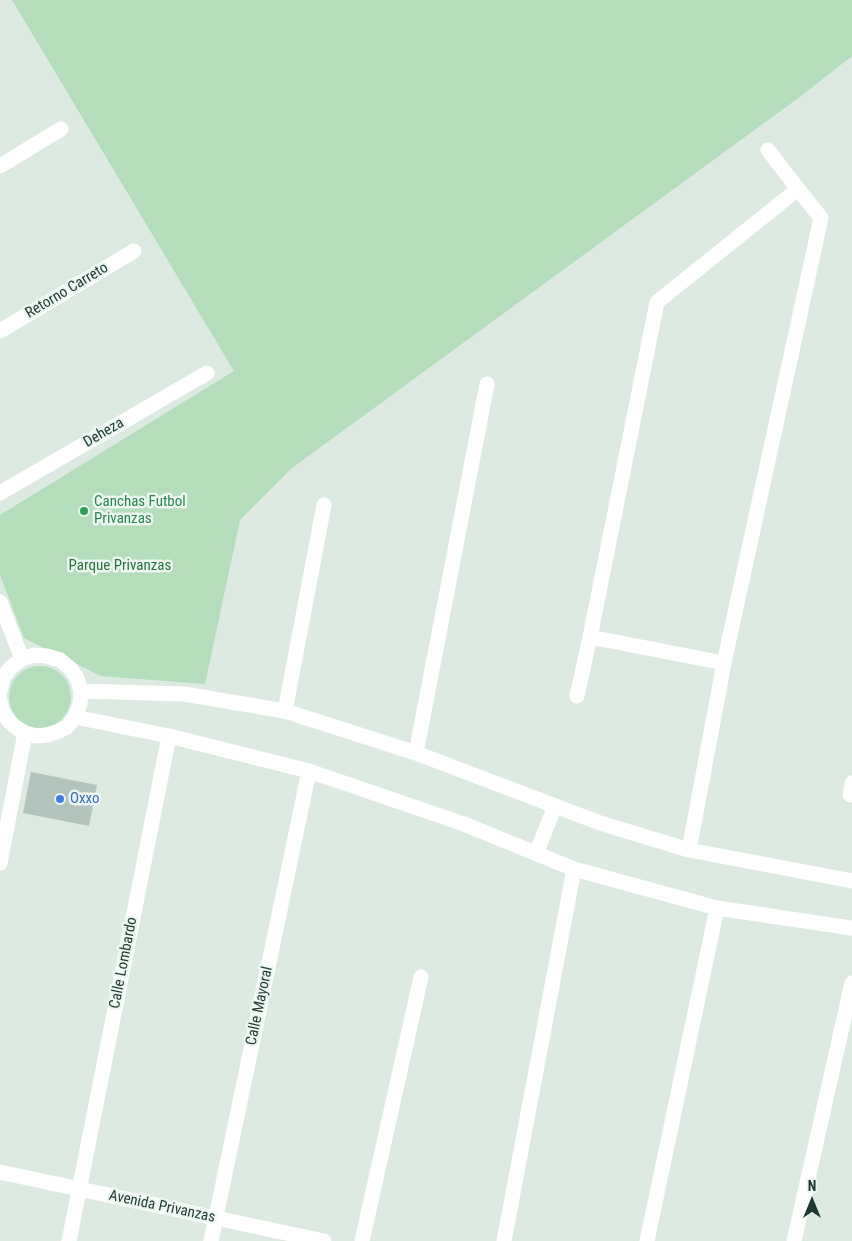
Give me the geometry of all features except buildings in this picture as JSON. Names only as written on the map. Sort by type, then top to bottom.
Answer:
[{"type":"street","points":[[0,166],[62,129]]},
{"type":"street","points":[[689,850],[724,663],[821,218],[768,150]]},
{"type":"street","points":[[577,696],[657,302],[798,189]]},
{"type":"street","name":"Retorno Carreto","points":[[0,331],[134,251]]},
{"type":"street","name":"Deheza","points":[[0,492],[208,373]]},
{"type":"street","points":[[416,753],[487,384]]},
{"type":"street","points":[[285,711],[324,505]]},
{"type":"street","points":[[0,602],[22,659]]},
{"type":"street","points":[[590,637],[724,663]]},
{"type":"street","points":[[0,689],[3,678],[11,667],[22,659],[34,655],[60,660],[78,678],[81,692],[80,704],[75,717],[66,727],[57,732],[36,736],[13,730]]},
{"type":"street","points":[[81,692],[184,694],[285,711],[416,753],[600,823],[689,850],[852,881]]},
{"type":"street","points":[[0,700],[2,710],[13,730],[0,863]]},
{"type":"street","points":[[75,717],[169,736],[309,771],[464,824],[574,869],[717,908],[852,928]]},
{"type":"street","name":"Calle Lombardo","points":[[69,1241],[169,736]]},
{"type":"street","name":"Calle Mayoral","points":[[211,1241],[309,771]]},
{"type":"street","points":[[536,854],[555,806]]},
{"type":"street","points":[[504,1241],[574,869]]},
{"type":"street","points":[[647,1241],[717,908]]},
{"type":"street","points":[[362,1241],[421,977]]},
{"type":"street","points":[[794,1241],[852,983]]},
{"type":"street","name":"Avenida Privanzas","points":[[0,1172],[324,1241]]},
{"type":"green space","name":"Parque Privanzas","points":[[12,0],[852,0],[852,56],[801,96],[292,468],[240,520],[205,684],[101,676],[24,638],[0,575],[0,515],[234,371]]},
{"type":"green space","points":[[40,666],[52,669],[62,675],[68,685],[71,697],[68,709],[62,719],[52,725],[40,728],[28,725],[18,719],[12,709],[9,697],[12,685],[18,675],[28,669]]},
{"type":"place","name":"Canchas Futbol Privanzas","points":[[84,511]]},
{"type":"place","name":"Oxxo","points":[[60,799]]}]
